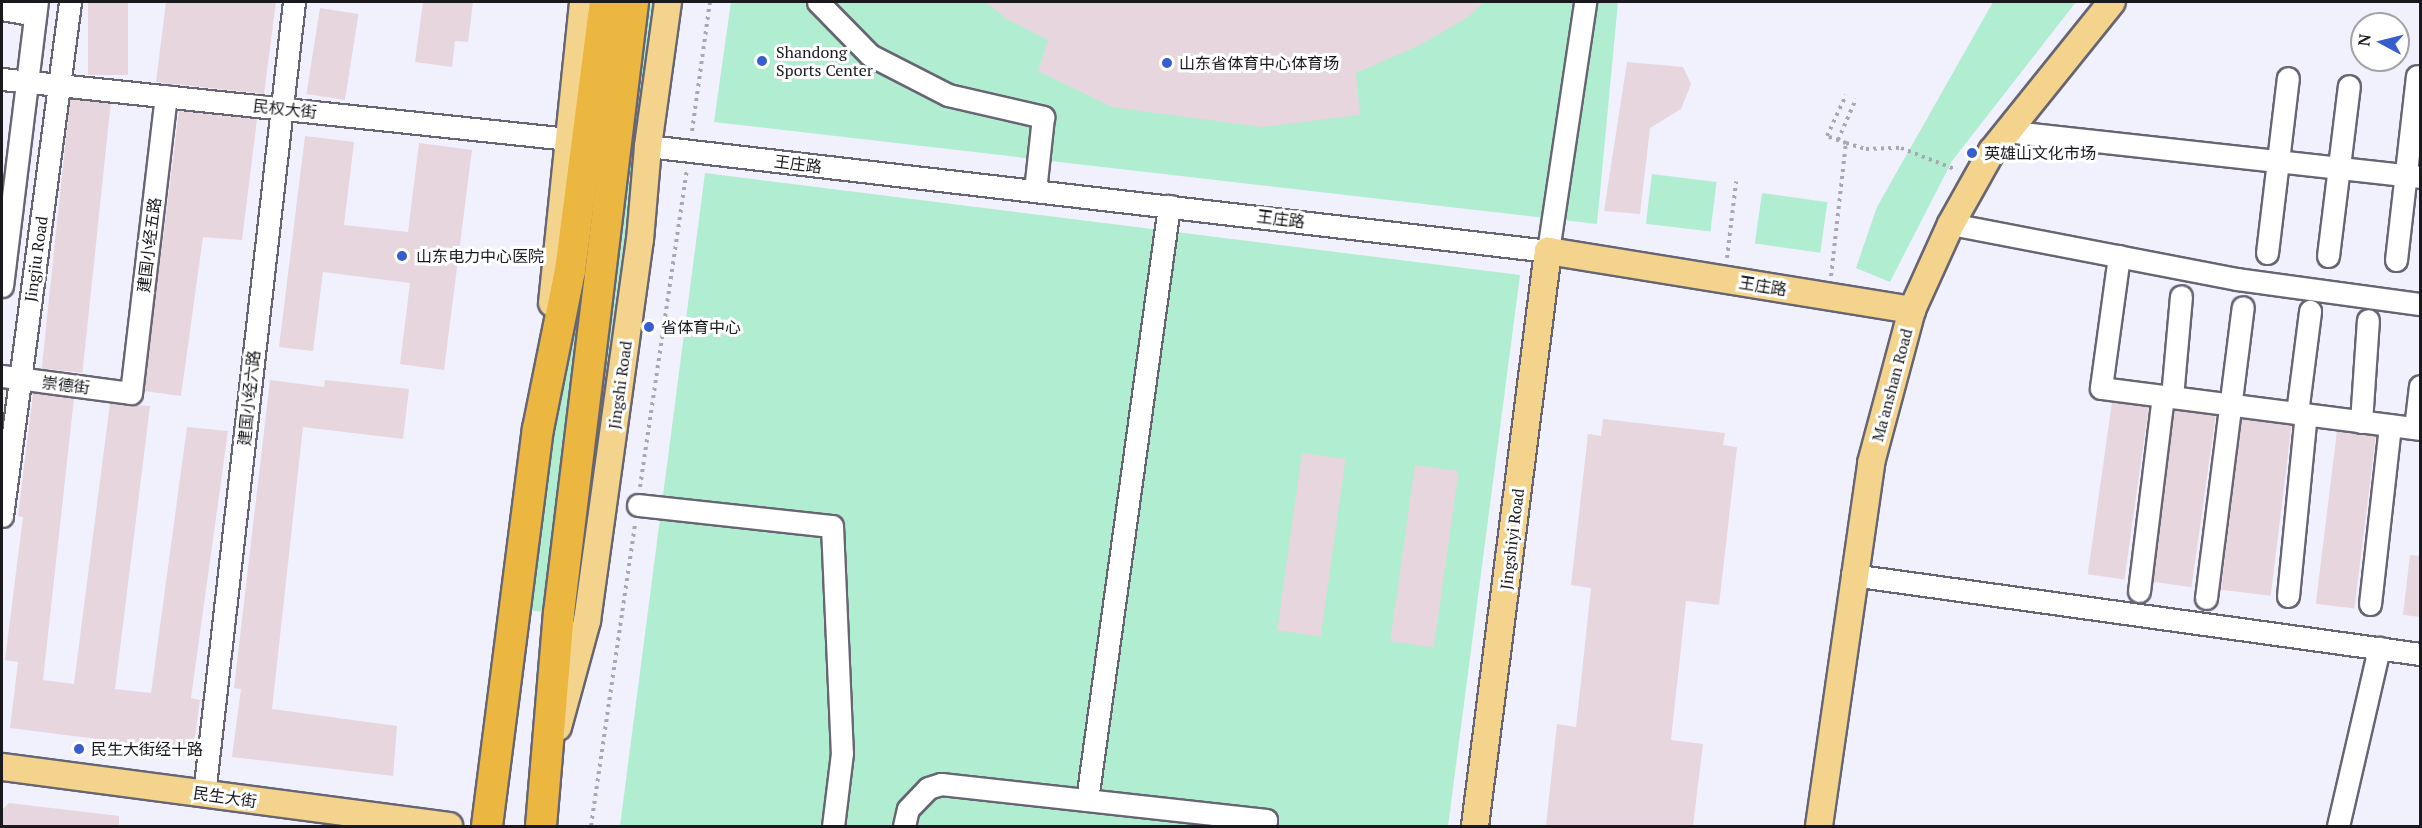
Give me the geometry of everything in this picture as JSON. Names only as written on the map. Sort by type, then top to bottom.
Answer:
[{"type":"highway","points":[[487,826],[538,429],[570,271],[605,2]]},
{"type":"highway","name":"Jingshi Road","points":[[541,826],[549,764],[559,613],[633,2]]},
{"type":"main road","points":[[538,429],[583,2]]},
{"type":"main road","name":"Jingshi Road","points":[[549,764],[587,621],[640,240],[648,146],[668,2]]},
{"type":"main road","name":"Ma'anshan Road","points":[[1819,826],[1852,575],[1873,454],[1912,310],[1951,224],[2005,131],[2112,2]]},
{"type":"main road","name":"王庄路","points":[[1548,251],[1912,310]]},
{"type":"main road","name":"Jingshiyi Road","points":[[1475,826],[1548,251]]},
{"type":"main road","name":"民生大街","points":[[2,767],[449,826]]},
{"type":"street","name":"Jingjiu Road","points":[[2,516],[11,377],[59,85],[70,2]]},
{"type":"street","name":"建国小经六路","points":[[204,794],[294,2]]},
{"type":"street","points":[[819,2],[870,55],[879,60],[948,95],[1043,117],[1035,191]]},
{"type":"street","points":[[1548,251],[1585,2]]},
{"type":"street","points":[[2,9],[31,7],[27,81],[2,286]]},
{"type":"street","points":[[2396,260],[2413,176],[2417,76]]},
{"type":"street","points":[[2267,253],[2288,78]]},
{"type":"street","name":"民权大街","points":[[2,79],[568,139]]},
{"type":"street","points":[[2328,256],[2349,86]]},
{"type":"street","name":"建国小经五路","points":[[131,393],[166,96]]},
{"type":"street","points":[[2005,131],[2413,176]]},
{"type":"street","name":"王庄路","points":[[648,146],[1548,251]]},
{"type":"street","points":[[1087,800],[1168,206]]},
{"type":"street","points":[[1951,224],[2236,279],[2421,304]]},
{"type":"street","points":[[2119,256],[2101,387],[2418,429],[2421,386]]},
{"type":"street","points":[[2139,591],[2181,296]]},
{"type":"street","points":[[2206,597],[2243,307]]},
{"type":"street","points":[[2288,596],[2310,311]]},
{"type":"street","points":[[2361,422],[2368,320]]},
{"type":"street","name":"崇德街","points":[[11,377],[131,393]]},
{"type":"street","points":[[2370,604],[2390,425]]},
{"type":"street","points":[[638,505],[832,526],[842,753],[833,826]]},
{"type":"street","points":[[1852,575],[2421,654]]},
{"type":"street","points":[[2338,826],[2379,648]]},
{"type":"street","points":[[904,826],[908,809],[928,788],[941,784],[1266,820],[1265,826]]},
{"type":"path","points":[[591,826],[710,2]]},
{"type":"path","points":[[1846,95],[1827,136],[1866,149],[1901,148],[1954,170],[1981,171]]},
{"type":"path","points":[[1838,140],[1856,99]]},
{"type":"path","points":[[1841,280],[1831,278],[1846,143]]},
{"type":"path","points":[[1726,258],[1736,182]]},
{"type":"green space","points":[[594,2],[656,2],[577,616],[527,610],[586,218]]},
{"type":"green space","name":"山东省体育中心体育场","points":[[731,2],[1618,2],[1597,224],[714,122]]},
{"type":"green space","points":[[1993,2],[2076,2],[1952,161],[1890,282],[1856,268],[1877,207]]},
{"type":"green space","points":[[705,173],[1520,275],[1448,826],[620,826]]},
{"type":"green space","points":[[1652,174],[1717,182],[1710,232],[1646,224]]},
{"type":"green space","points":[[1762,193],[1827,202],[1820,253],[1755,244]]},
{"type":"building","points":[[88,2],[128,2],[128,75],[88,75]]},
{"type":"building","points":[[166,2],[276,2],[264,94],[156,82]]},
{"type":"building","points":[[423,2],[473,2],[468,42],[455,41],[452,67],[415,62]]},
{"type":"building","name":"山东省体育中心体育场","points":[[985,2],[1484,2],[1468,17],[1420,45],[1356,73],[1360,115],[1261,127],[1112,107],[1038,71],[1048,40],[1007,19]]},
{"type":"building","points":[[320,8],[359,14],[345,100],[306,94]]},
{"type":"building","points":[[1627,62],[1683,67],[1691,84],[1681,109],[1650,128],[1640,214],[1604,211]]},
{"type":"building","points":[[70,99],[111,103],[82,373],[42,369]]},
{"type":"building","points":[[179,111],[257,119],[242,240],[203,237],[181,396],[144,391]]},
{"type":"building","points":[[305,136],[354,142],[344,225],[408,232],[419,143],[472,150],[444,370],[400,364],[410,283],[323,272],[313,351],[279,347]]},
{"type":"building","points":[[270,380],[324,387],[325,380],[409,389],[403,439],[303,427],[272,709],[397,726],[393,776],[232,757],[241,689],[234,688]]},
{"type":"building","points":[[33,393],[74,398],[43,680],[74,684],[110,403],[150,406],[115,689],[151,693],[187,427],[228,431],[191,698],[200,700],[193,751],[10,728],[18,662],[5,660],[23,517],[18,516]]},
{"type":"building","points":[[2112,402],[2149,407],[2124,579],[2088,574]]},
{"type":"building","points":[[2174,410],[2216,416],[2192,587],[2150,581]]},
{"type":"building","points":[[1603,419],[1725,433],[1723,445],[1737,447],[1719,605],[1686,601],[1671,740],[1703,744],[1693,826],[1546,826],[1557,724],[1576,727],[1591,588],[1571,585],[1588,434],[1601,436]]},
{"type":"building","points":[[2242,419],[2292,425],[2271,596],[2221,590]]},
{"type":"building","points":[[2337,431],[2376,436],[2355,608],[2316,604]]},
{"type":"building","points":[[1302,453],[1346,459],[1321,636],[1277,630]]},
{"type":"building","points":[[1415,465],[1459,471],[1434,647],[1390,641]]},
{"type":"building","points":[[2410,555],[2421,556],[2421,617],[2403,615]]},
{"type":"building","points":[[9,803],[119,816],[119,826],[2,826],[2,810]]},
{"type":"place","name":"Shandong Sports Center","points":[[762,61]]},
{"type":"place","name":"山东省体育中心体育场","points":[[1167,63]]},
{"type":"place","name":"英雄山文化市场","points":[[1972,153]]},
{"type":"place","name":"山东电力中心医院","points":[[402,256]]},
{"type":"place","name":"省体育中心","points":[[649,327]]},
{"type":"place","name":"民生大街经十路","points":[[79,749]]}]
